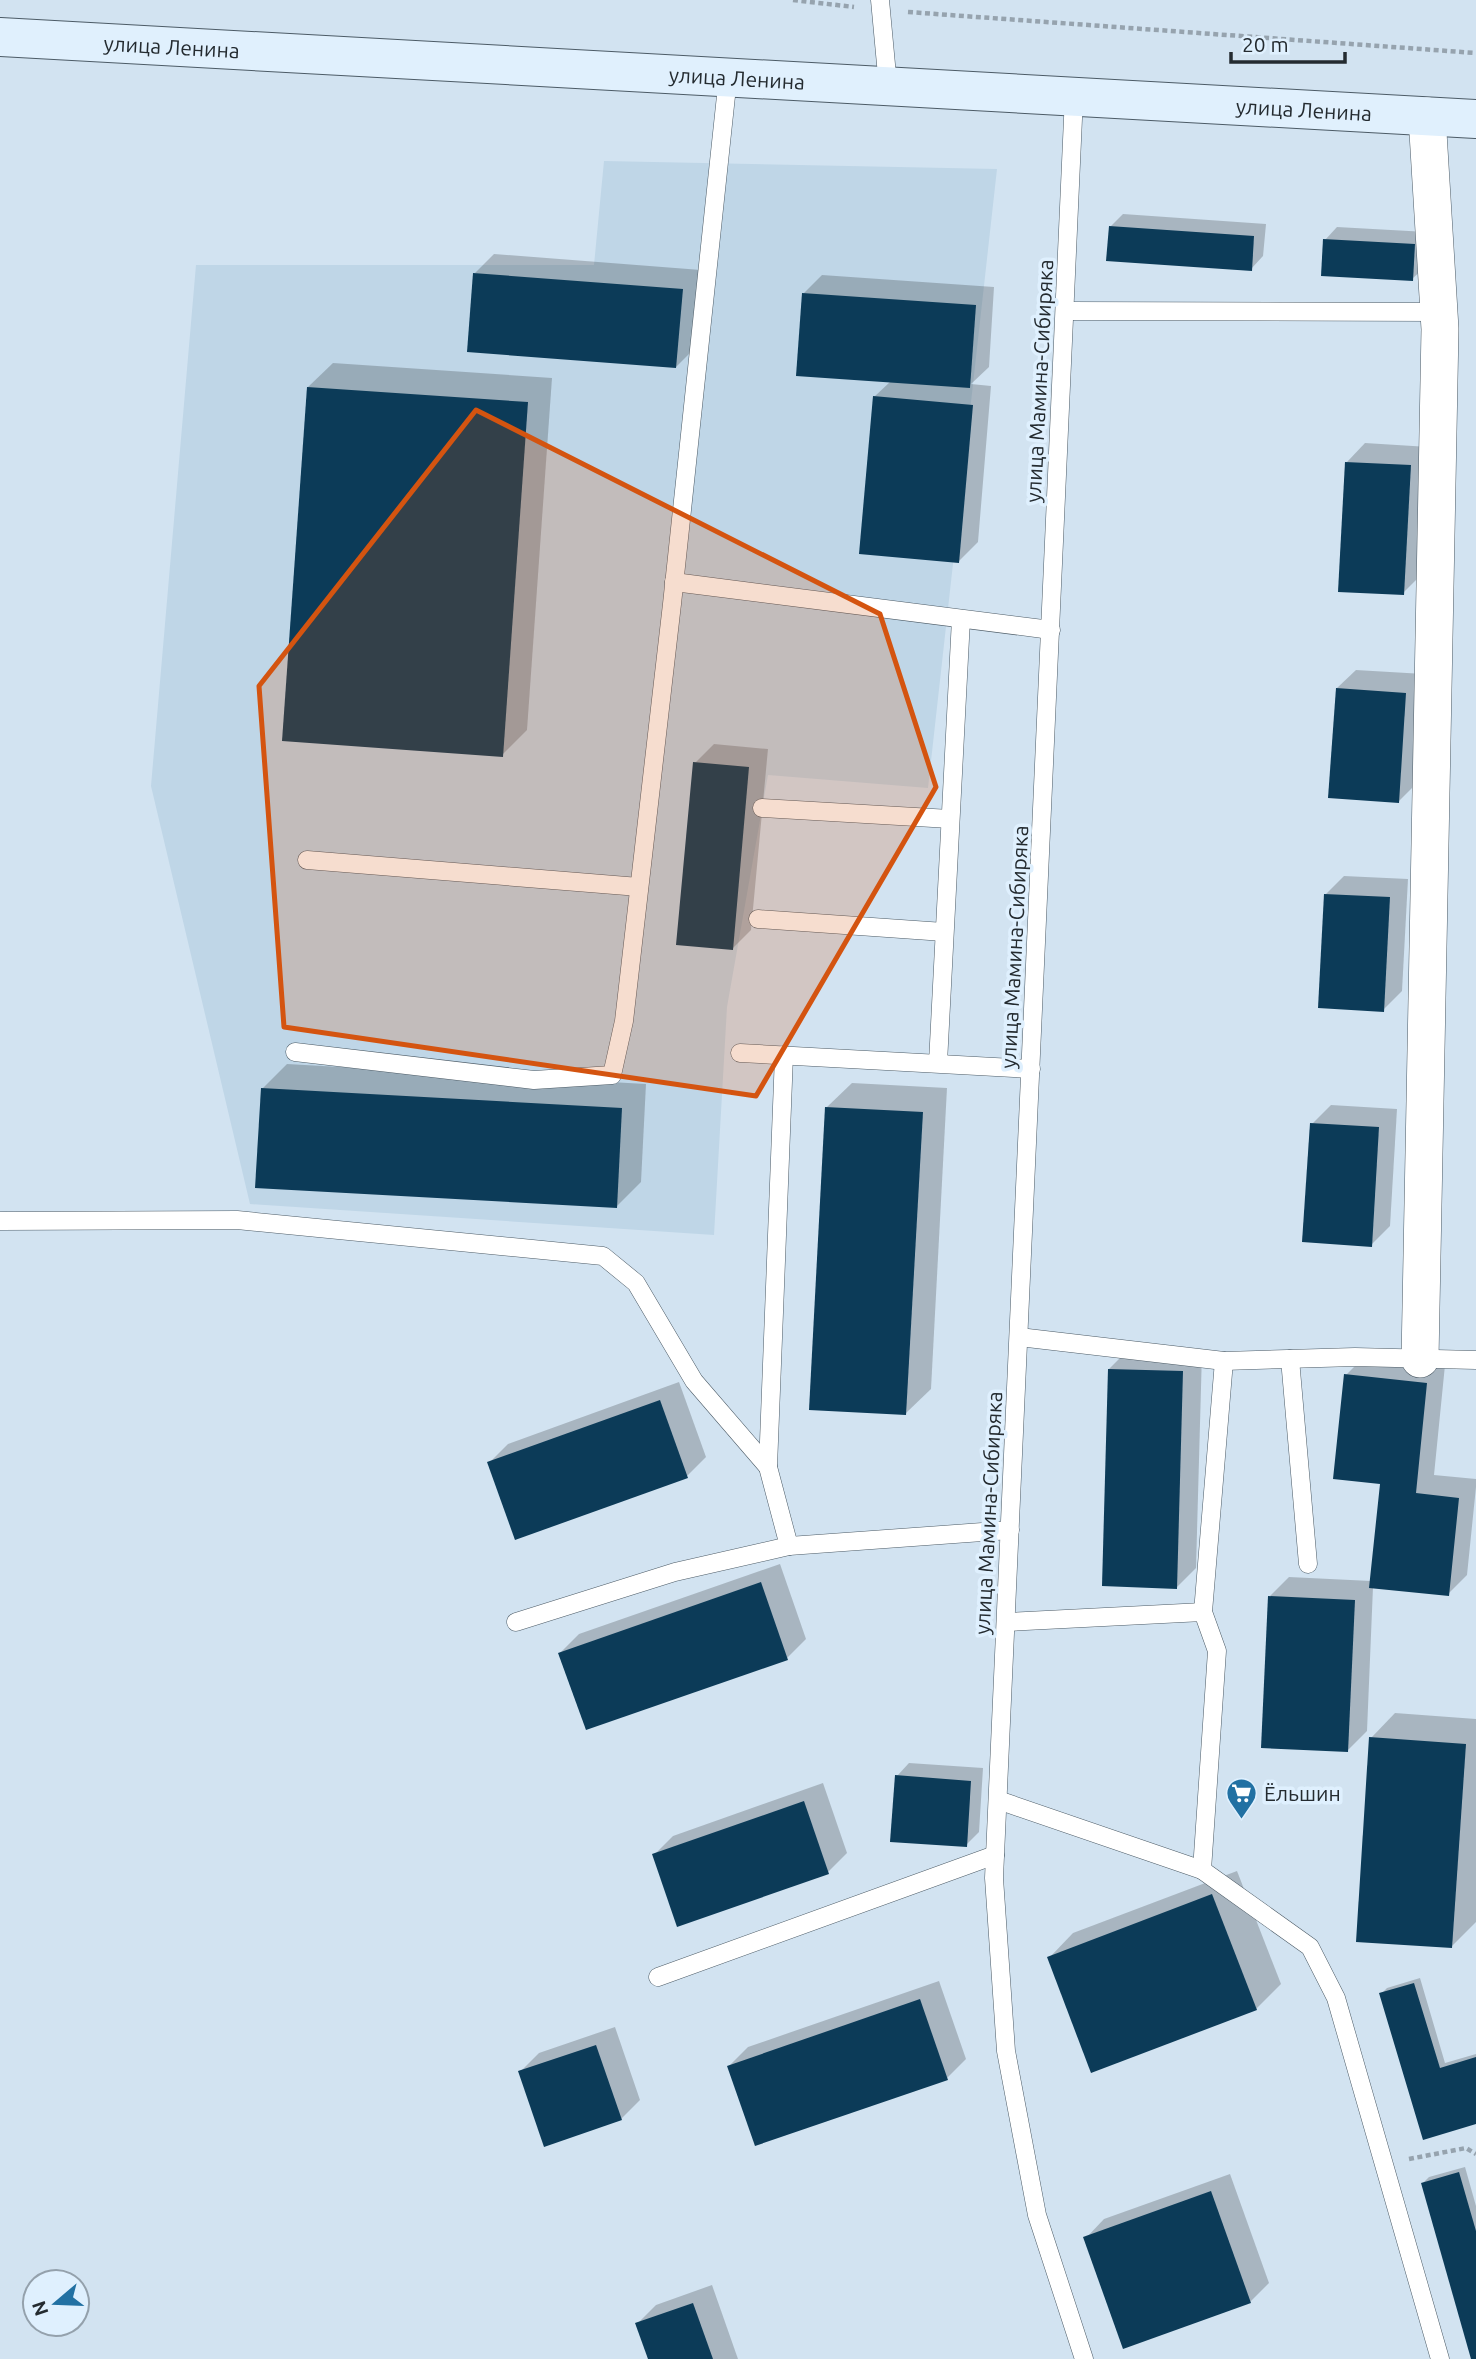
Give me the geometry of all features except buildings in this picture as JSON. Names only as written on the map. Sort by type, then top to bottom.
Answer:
[{"type":"main road","name":"улица Ленина","points":[[0,37],[1476,119]]},
{"type":"street","points":[[1420,1359],[1439,312],[1427,116]]},
{"type":"lane","points":[[880,5],[888,86]]},
{"type":"lane","points":[[295,1052],[534,1080],[612,1075],[624,1021],[728,77]]},
{"type":"lane","name":"улица Мамина-Сибиряка","points":[[1074,96],[995,1855],[1006,2052],[1037,2215],[1084,2359]]},
{"type":"lane","points":[[1065,311],[1439,312]]},
{"type":"lane","points":[[674,582],[1051,630]]},
{"type":"lane","points":[[938,1063],[961,619]]},
{"type":"lane","points":[[762,808],[950,819]]},
{"type":"lane","points":[[307,860],[639,887]]},
{"type":"lane","points":[[758,919],[944,932]]},
{"type":"lane","points":[[740,1053],[1031,1069]]},
{"type":"lane","points":[[784,1055],[768,1467],[789,1546]]},
{"type":"lane","points":[[0,1221],[237,1220],[603,1256],[636,1283],[694,1381],[768,1467]]},
{"type":"lane","points":[[1019,1337],[1224,1361],[1476,1360]]},
{"type":"lane","points":[[1290,1359],[1308,1564]]},
{"type":"lane","points":[[1202,1870],[1216,1651],[1203,1612],[1224,1361]]},
{"type":"lane","points":[[516,1622],[676,1572],[789,1546],[1010,1530]]},
{"type":"lane","points":[[1006,1622],[1203,1612]]},
{"type":"lane","points":[[998,1800],[1202,1870],[1310,1947],[1336,1998],[1440,2359]]},
{"type":"lane","points":[[658,1977],[995,1855]]},
{"type":"path","points":[[793,0],[1476,53]]},
{"type":"path","points":[[1384,2164],[1466,2148],[1476,2154]]},
{"type":"highlighted area","points":[[476,410],[880,614],[936,787],[756,1096],[284,1027],[259,686]]},
{"type":"shaded area","points":[[604,161],[997,169],[928,788],[768,775],[727,1007],[714,1235],[250,1204],[151,786],[196,265],[594,265]]},
{"type":"place","name":"Ёльшин","points":[[1241,1820]]}]
